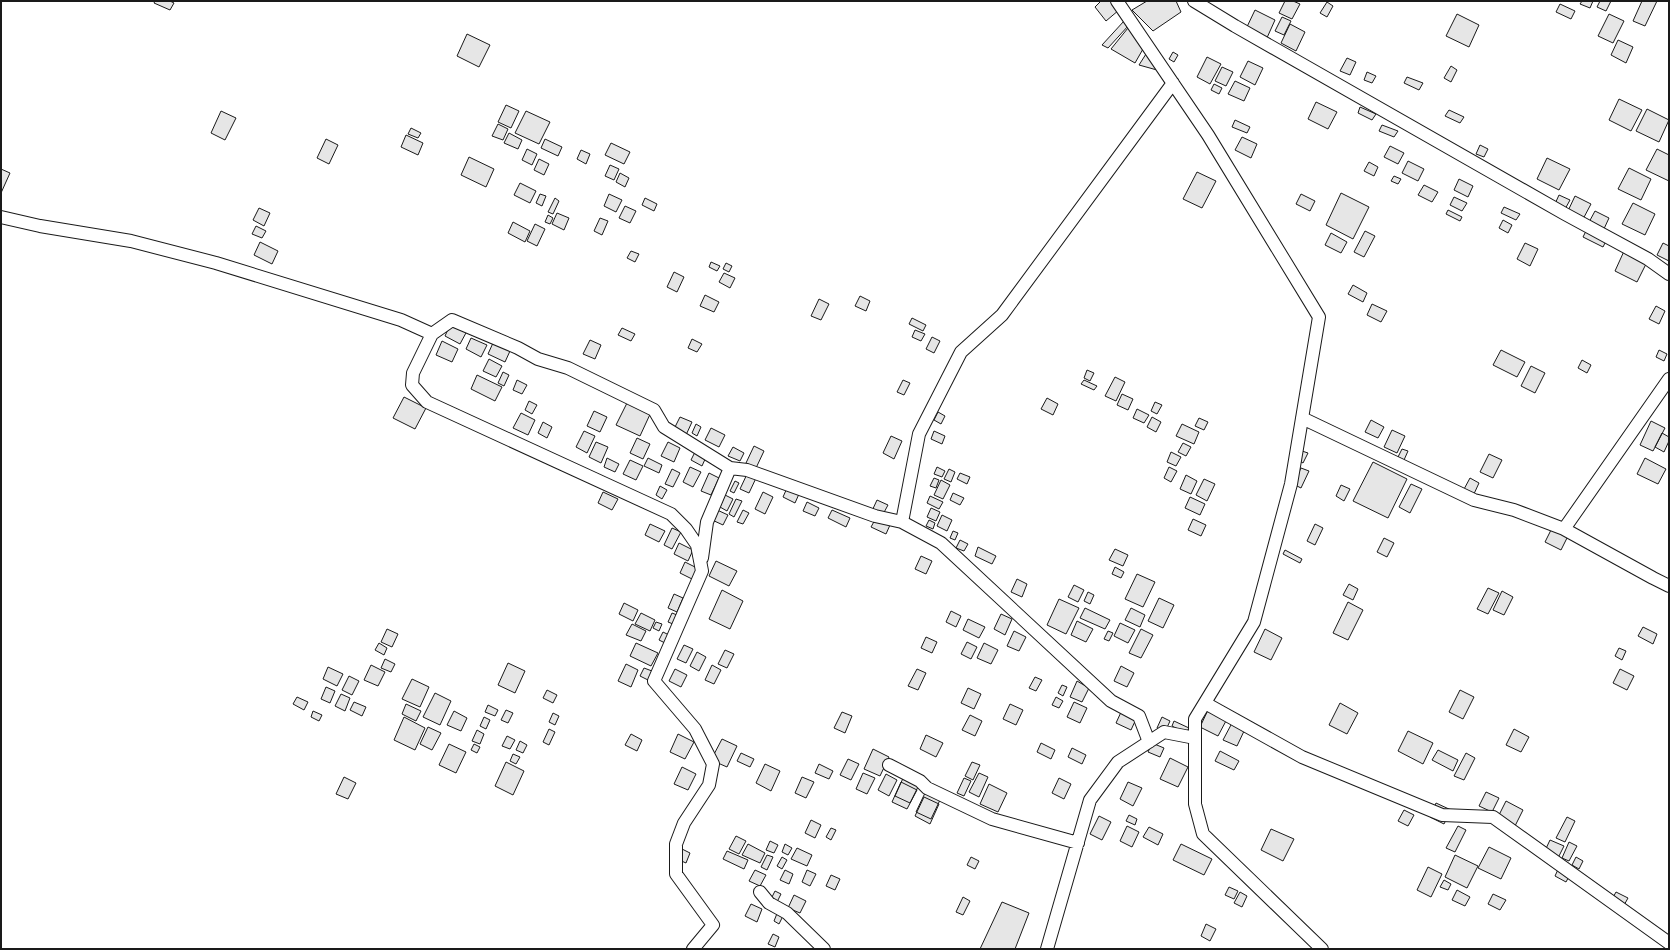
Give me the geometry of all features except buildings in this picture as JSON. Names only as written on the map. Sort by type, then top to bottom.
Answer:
[{"type":"street","points":[[1117,1],[1208,135],[1318,317],[1291,484],[1254,622],[1195,719],[1195,804],[1203,834],[1322,949]]},
{"type":"street","points":[[1194,1],[1235,26],[1558,210],[1648,259],[1669,274]]},
{"type":"street","points":[[902,522],[919,434],[961,352],[1002,315],[1173,83]]},
{"type":"street","points":[[1,216],[40,226],[131,241],[216,262],[401,320],[432,334]]},
{"type":"street","points":[[693,949],[713,926],[676,874],[676,844],[684,823],[709,785],[712,764],[694,729],[654,680],[702,571],[697,545],[686,528],[671,514],[427,402],[412,385],[413,373],[432,334],[452,320],[518,348],[538,359],[568,368],[654,410],[664,427],[730,468],[747,470],[875,516],[902,522],[941,543],[1110,701],[1139,716],[1149,742]]},
{"type":"street","points":[[1564,529],[1669,379]]},
{"type":"street","points":[[1302,418],[1474,500],[1514,510],[1564,529],[1669,586]]},
{"type":"street","points":[[701,563],[707,522],[730,468]]},
{"type":"street","points":[[1205,703],[1302,756],[1442,815],[1493,817],[1669,943]]},
{"type":"street","points":[[1047,949],[1090,800],[1118,762],[1164,732],[1195,738]]},
{"type":"street","points":[[889,765],[920,781],[926,788],[992,819],[1078,843]]},
{"type":"street","points":[[760,892],[770,903],[787,913],[824,949]]}]
